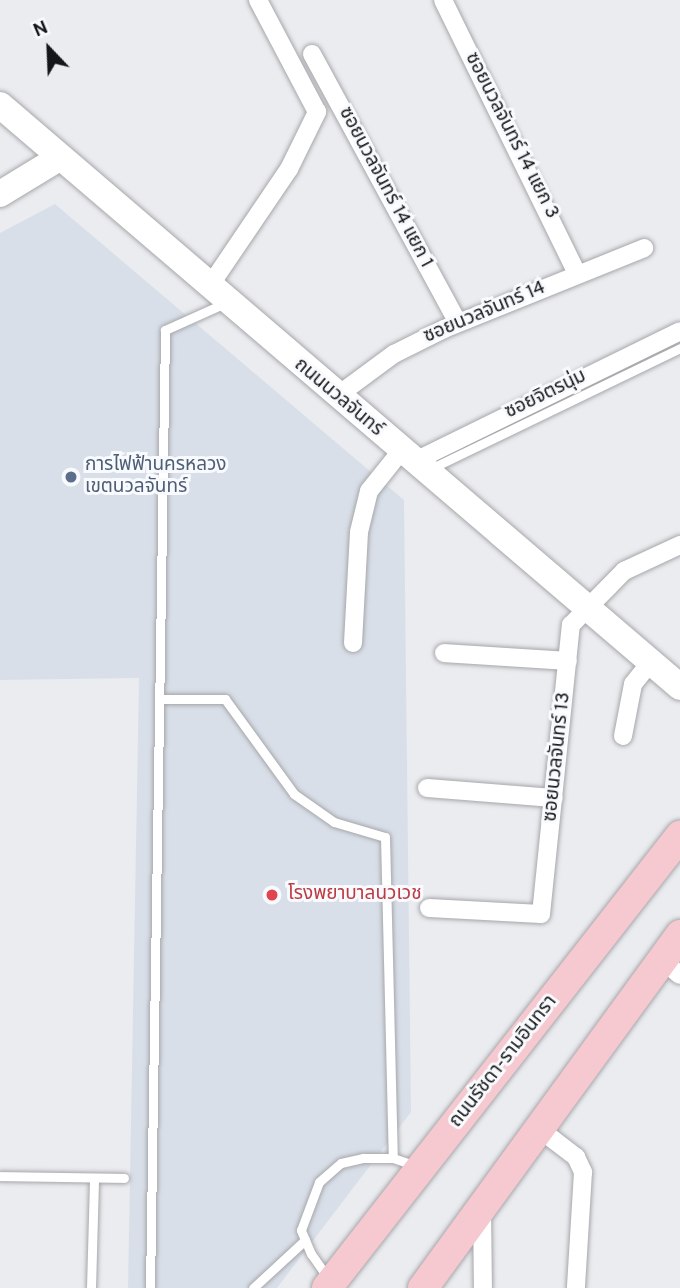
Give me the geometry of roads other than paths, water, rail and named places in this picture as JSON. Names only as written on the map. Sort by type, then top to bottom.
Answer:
[{"type":"main road","name":"ถนนนวลจันทร์","points":[[0,105],[413,462],[680,687]]},
{"type":"main road","points":[[0,194],[59,158]]},
{"type":"main road","name":"ถนนรัชดา-รามอินทรา","points":[[329,1285],[680,836]]},
{"type":"main road","points":[[423,1288],[538,1128],[671,967],[680,935]]},
{"type":"street","points":[[218,295],[289,169],[317,112],[258,0]]},
{"type":"street","name":"ซอยนวลจันทร์ 14 แยก 3","points":[[443,0],[577,273]]},
{"type":"street","name":"ซอยนวลจันทร์ 14 แยก 1","points":[[312,54],[458,323]]},
{"type":"street","name":"ซอยนวลจันทร์ 14","points":[[337,396],[394,354],[458,323],[644,248]]},
{"type":"street","name":"ซอยจิตรนุ่ม","points":[[413,462],[680,331]]},
{"type":"street","points":[[353,643],[359,532],[369,491],[413,462]]},
{"type":"street","name":"ซอยนวลจันทร์ 13","points":[[429,908],[541,914],[570,625],[624,571],[680,545]]},
{"type":"street","points":[[443,653],[568,661]]},
{"type":"street","points":[[623,736],[633,684],[651,662]]},
{"type":"street","points":[[427,788],[554,798]]},
{"type":"street","points":[[538,1128],[576,1157],[583,1172],[576,1288]]},
{"type":"street","points":[[482,1206],[483,1288]]},
{"type":"lane","points":[[150,1288],[165,330],[218,295]]},
{"type":"lane","points":[[413,462],[680,348]]},
{"type":"lane","points":[[159,699],[225,699],[293,794],[334,822],[386,837],[393,1158]]},
{"type":"lane","points":[[329,1285],[301,1230],[308,1202],[319,1182],[341,1163],[393,1158],[422,1168]]},
{"type":"lane","points":[[0,1176],[124,1178]]},
{"type":"lane","points":[[91,1288],[94,1178]]},
{"type":"lane","points":[[253,1288],[305,1240]]},
{"type":"place","name":"การไฟฟ้านครหลวง เขตนวลจันทร์","points":[[71,477]]},
{"type":"place","name":"โรงพยาบาลนวเวช","points":[[272,895]]}]
